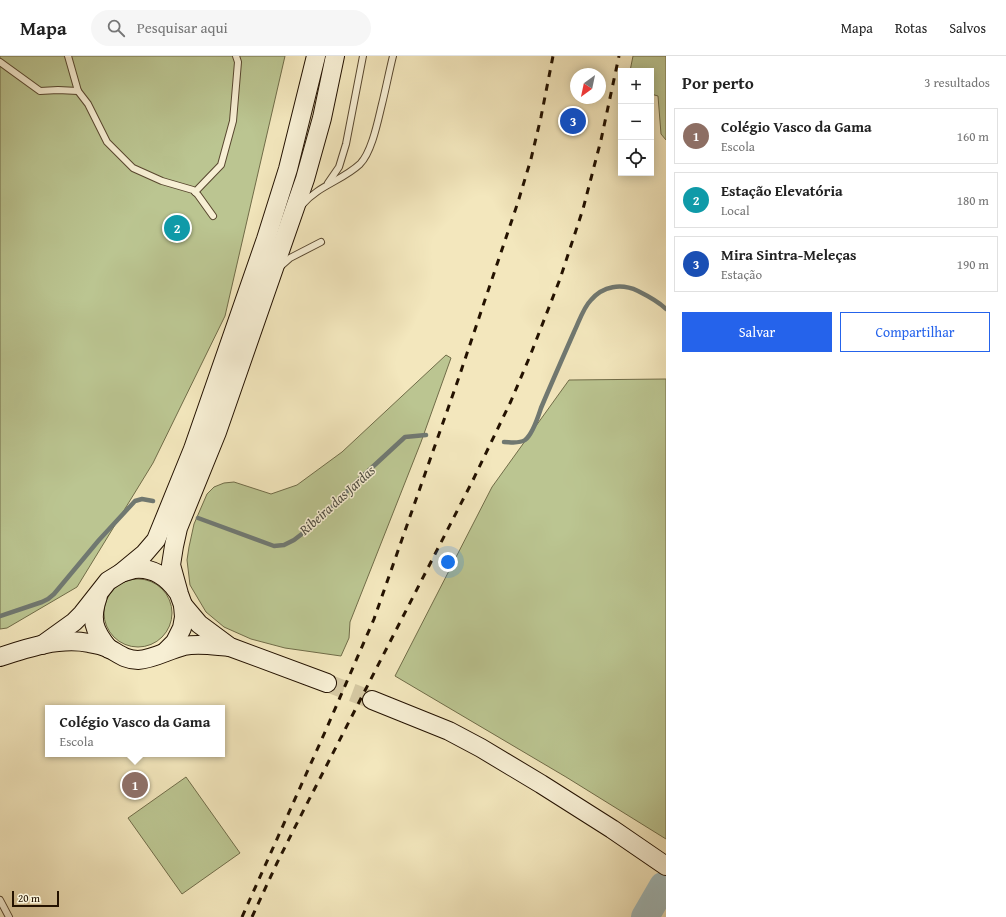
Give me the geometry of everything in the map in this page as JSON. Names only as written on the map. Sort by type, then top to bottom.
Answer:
[{"type":"main road","points":[[42,645],[74,622],[108,581],[121,573],[144,554],[156,540],[193,449],[282,190],[316,56]]},
{"type":"main road","points":[[165,652],[175,642],[182,628],[184,617],[181,599],[171,565],[178,528],[217,432],[305,179],[322,118],[336,56]]},
{"type":"main road","points":[[121,573],[134,569],[148,570],[160,575],[171,582],[199,624],[230,647],[327,683]]},
{"type":"main road","points":[[99,593],[94,608],[94,623],[100,637],[109,649]]},
{"type":"main road","points":[[0,657],[42,645],[68,642],[89,643],[109,649],[122,657],[136,660],[151,658],[185,646],[197,645],[230,647]]},
{"type":"main road","points":[[372,700],[449,731],[481,748],[612,829],[666,866]]},
{"type":"lane","points":[[68,56],[78,91],[88,104],[107,142],[133,168],[162,181],[193,190],[213,216]]},
{"type":"lane","points":[[195,192],[221,166],[234,121],[238,62],[236,56]]},
{"type":"lane","points":[[327,185],[339,167],[346,144],[363,56]]},
{"type":"lane","points":[[291,217],[306,200],[327,185],[346,175],[361,162],[368,150],[376,130],[393,56]]},
{"type":"lane","points":[[0,62],[40,91],[78,91]]},
{"type":"lane","points":[[272,273],[290,258],[321,242]]},
{"type":"lane","points":[[0,900],[9,917]]},
{"type":"green space","points":[[0,56],[285,56],[225,316],[153,463],[77,587],[7,628],[0,629]]},
{"type":"green space","points":[[633,56],[666,56],[666,140],[661,134],[658,96],[654,95],[654,68],[631,68]]},
{"type":"green space","points":[[446,355],[451,358],[421,442],[350,622],[349,638],[341,656],[285,648],[251,639],[224,627],[206,612],[190,585],[187,560],[194,524],[207,494],[214,487],[224,483],[234,482],[271,494],[297,485],[342,452]]},
{"type":"green space","points":[[666,379],[666,839],[566,777],[395,676],[492,487],[569,380]]},
{"type":"green space","points":[[131,579],[145,579],[157,584],[167,594],[172,606],[172,620],[167,632],[157,642],[145,647],[131,647],[119,642],[109,632],[104,620],[104,606],[109,594],[119,584]]},
{"type":"green space","points":[[186,777],[240,853],[182,894],[128,818]]},
{"type":"waterway","name":"Ribeira das Jardas","points":[[504,442],[523,441],[530,434],[581,315],[588,303],[596,295],[613,287],[625,287],[638,291],[656,301],[666,309]]},
{"type":"waterway","name":"Ribeira das Jardas","points":[[198,518],[274,546],[284,545],[294,540],[307,530],[405,437],[426,435]]},
{"type":"waterway","name":"Ribeira das Jardas","points":[[0,616],[48,599],[135,501],[142,499],[153,501]]},
{"type":"waterway","name":"Ribeira das Jardas","points":[[645,917],[663,886]]},
{"type":"tunnel","points":[[327,683],[372,700]]},
{"type":"railway","points":[[242,917],[374,619],[458,380],[518,202],[531,159],[553,56]]},
{"type":"railway","points":[[252,917],[294,829],[473,480],[511,401],[560,279],[583,209],[601,140],[619,56]]},
{"type":"place","name":"Mira Sintra-Meleças","points":[[573,121]]},
{"type":"place","name":"Estação Elevatória","points":[[177,228]]},
{"type":"place","name":"Colégio Vasco da Gama","points":[[135,785]]}]
